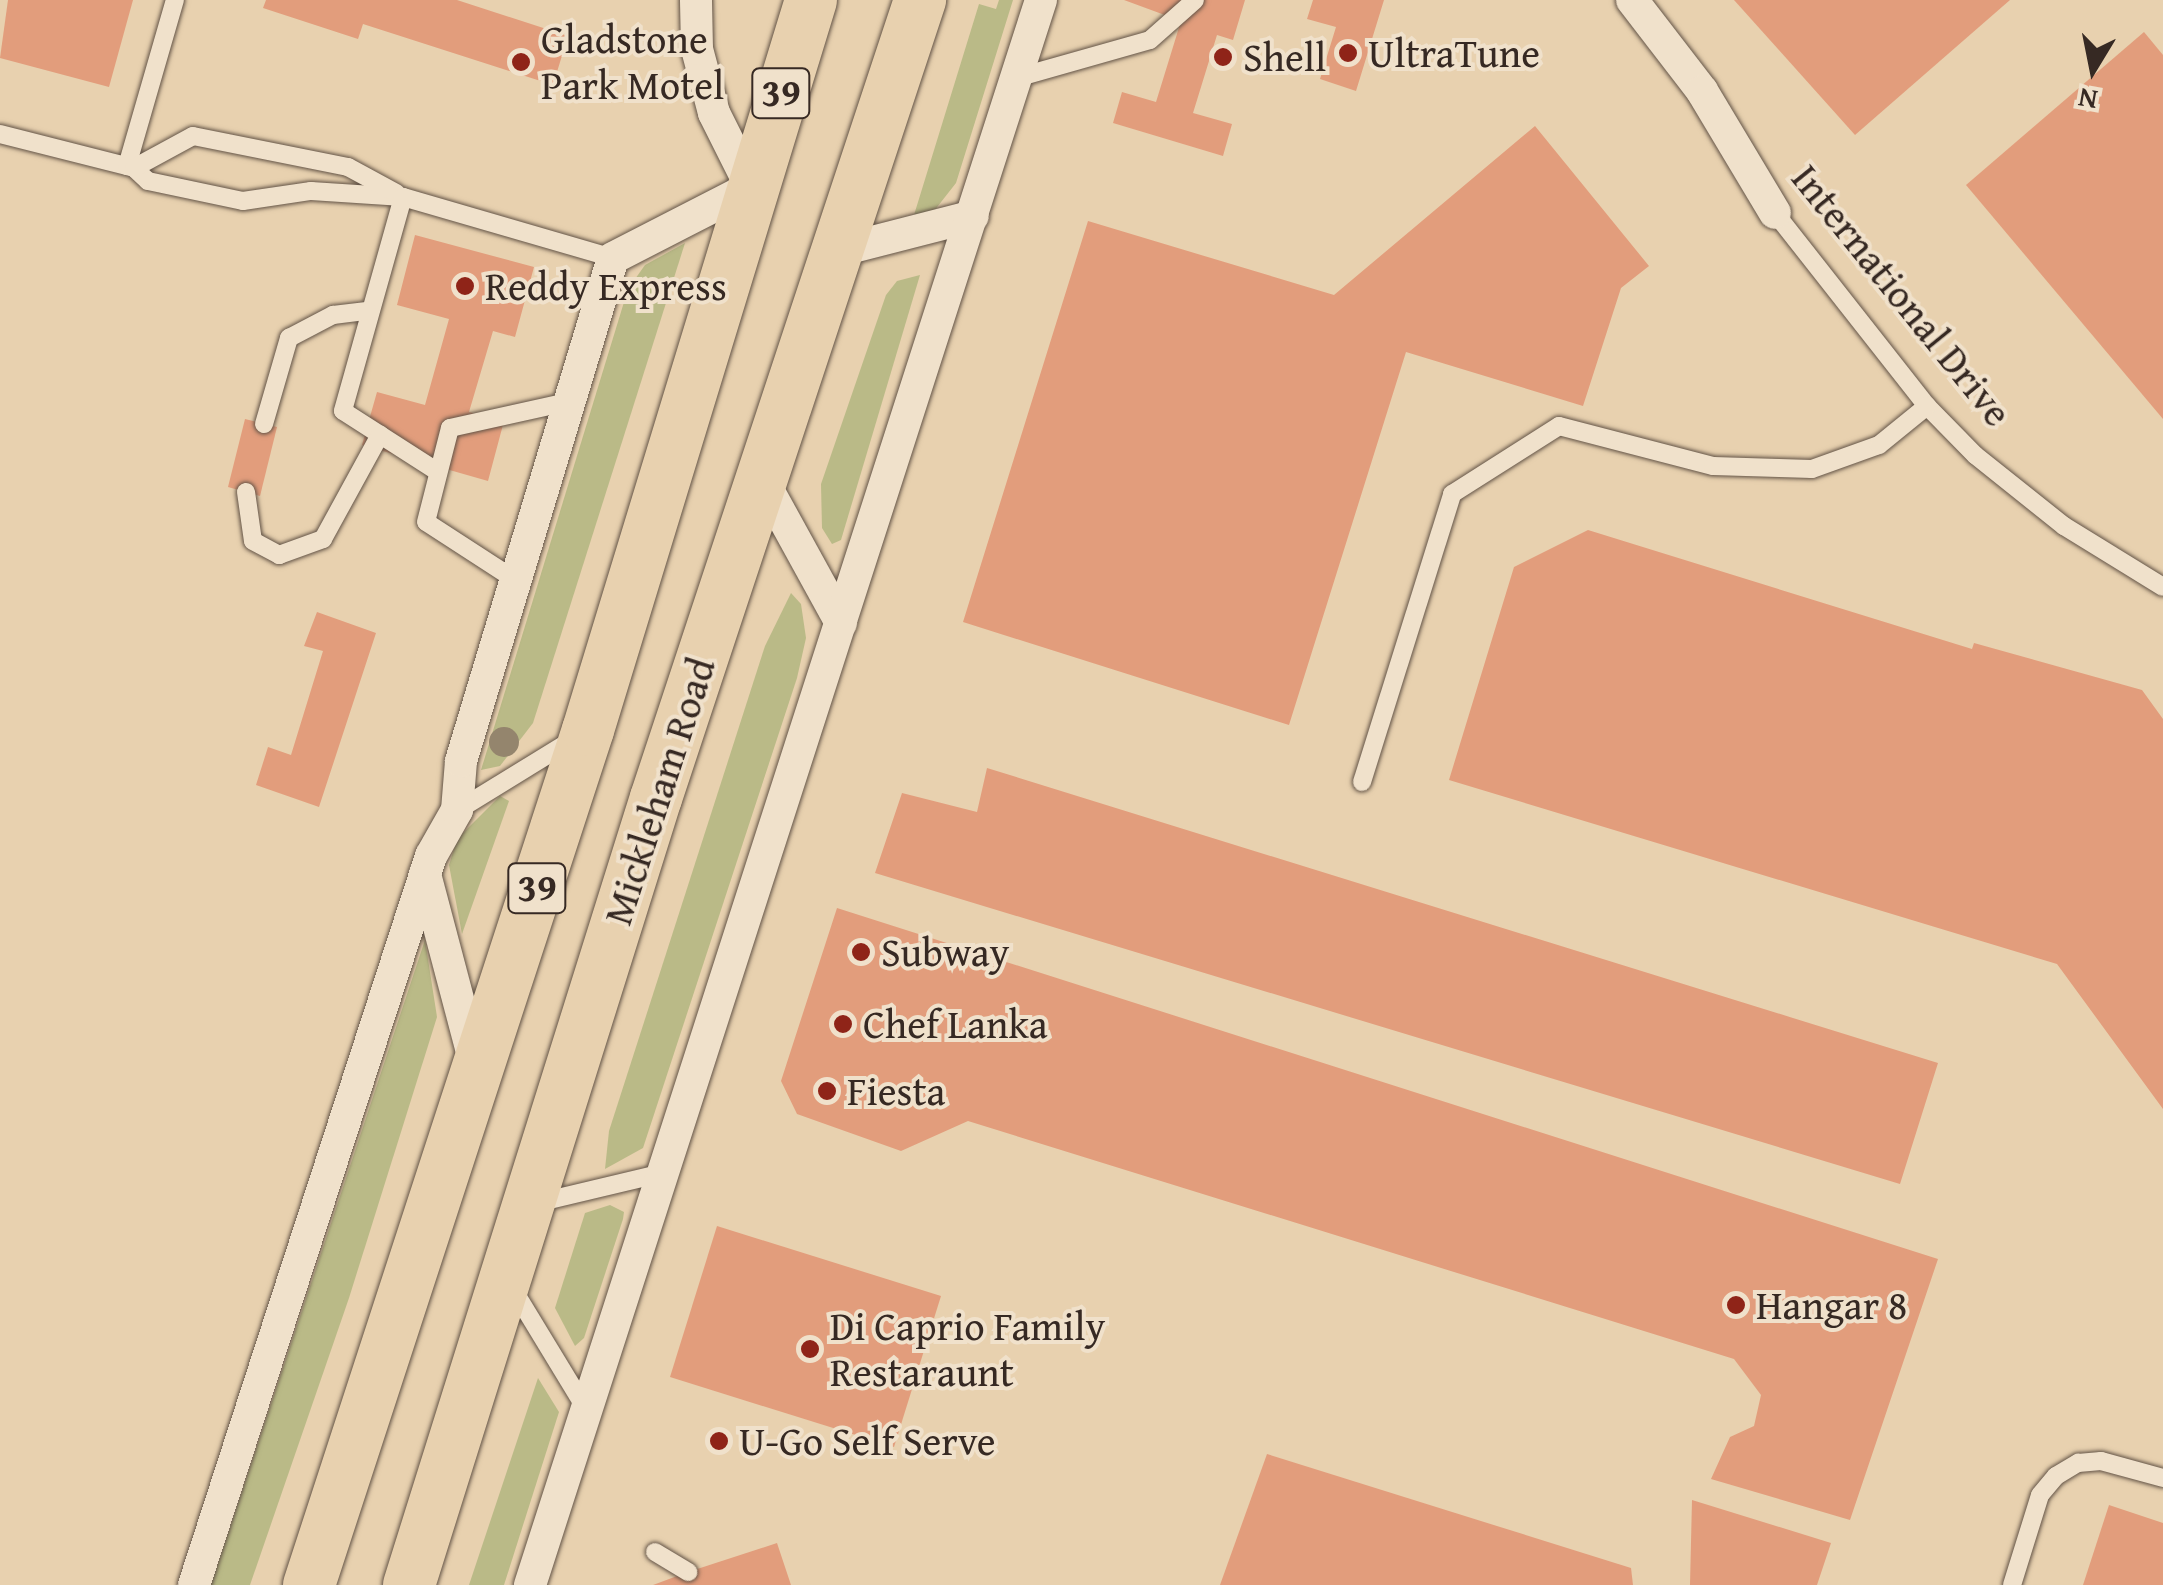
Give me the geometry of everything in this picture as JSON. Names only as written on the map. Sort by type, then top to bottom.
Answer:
[{"type":"main road","name":"39","points":[[310,1585],[588,730],[811,0]]},
{"type":"main road","name":"Mickleham Road","points":[[409,1585],[528,1205],[842,250],[920,0]]},
{"type":"street","points":[[194,1585],[425,874],[457,810],[461,761],[612,258],[752,187],[714,113],[697,49],[696,0]]},
{"type":"street","points":[[530,1585],[1041,0]]},
{"type":"street","name":"International Drive","points":[[1632,0],[1702,91],[1775,213]]},
{"type":"street","points":[[842,250],[972,216]]},
{"type":"street","points":[[763,481],[841,622]]},
{"type":"street","points":[[425,874],[477,1072]]},
{"type":"lane","points":[[130,167],[175,0]]},
{"type":"lane","points":[[1016,78],[1150,40],[1196,0]]},
{"type":"lane","points":[[0,134],[130,167],[148,181],[243,202],[310,190],[403,197],[612,258]]},
{"type":"lane","points":[[130,167],[193,136],[348,167],[403,197]]},
{"type":"lane","points":[[403,197],[367,311],[343,411],[438,472]]},
{"type":"lane","name":"International Drive","points":[[1775,213],[1928,406],[2030,502],[2163,587]]},
{"type":"lane","points":[[264,424],[289,338],[332,315],[367,311]]},
{"type":"lane","points":[[517,581],[426,522],[450,428],[572,400]]},
{"type":"lane","points":[[1362,782],[1452,494],[1559,426],[1713,466],[1812,469],[1879,445],[1928,406]]},
{"type":"lane","points":[[246,492],[243,506],[253,541],[279,555],[323,539],[380,435]]},
{"type":"lane","points":[[457,810],[588,730]]},
{"type":"lane","points":[[528,1205],[663,1173]]},
{"type":"lane","points":[[506,1275],[586,1409]]},
{"type":"lane","points":[[2012,1585],[2040,1495],[2056,1476],[2078,1463],[2101,1461],[2163,1478]]},
{"type":"lane","points":[[655,1552],[688,1572]]},
{"type":"green space","points":[[999,0],[1013,0],[956,183],[934,211],[914,215],[979,4],[996,9]]},
{"type":"green space","points":[[685,243],[533,723],[500,766],[481,770],[628,289],[645,265]]},
{"type":"green space","points":[[920,275],[841,540],[832,544],[822,528],[821,484],[886,295],[897,281]]},
{"type":"green space","points":[[791,593],[801,604],[806,638],[797,678],[643,1148],[605,1169],[609,1131],[765,646]]},
{"type":"green space","points":[[500,796],[509,801],[462,934],[449,865],[457,839]]},
{"type":"green space","points":[[425,940],[437,1017],[349,1298],[250,1585],[211,1585]]},
{"type":"green space","points":[[610,1205],[624,1212],[623,1219],[584,1338],[575,1346],[555,1308],[585,1213]]},
{"type":"green space","points":[[538,1378],[559,1412],[504,1585],[469,1585]]},
{"type":"building","points":[[8,0],[133,0],[109,87],[0,58]]},
{"type":"building","name":"Gladstone Park Motel","points":[[266,0],[457,0],[568,36],[553,85],[363,24],[358,39],[263,8]]},
{"type":"building","points":[[1124,0],[1245,0],[1233,40],[1217,35],[1193,113],[1232,124],[1223,156],[1113,123],[1122,92],[1156,102],[1181,21]]},
{"type":"building","name":"UltraTune","points":[[1313,0],[1384,0],[1356,91],[1320,79],[1336,27],[1307,19]]},
{"type":"building","points":[[1734,0],[2010,0],[1855,135]]},
{"type":"building","points":[[2144,32],[2163,55],[2163,419],[1966,185]]},
{"type":"building","points":[[1535,126],[1649,266],[1621,288],[1583,406],[1406,352],[1289,725],[963,622],[1088,221],[1334,295]]},
{"type":"building","points":[[415,235],[534,267],[515,337],[493,331],[469,412],[504,421],[488,481],[362,445],[377,392],[425,405],[449,319],[397,305]]},
{"type":"building","points":[[245,419],[277,427],[260,496],[228,487]]},
{"type":"building","points":[[1588,530],[1972,649],[1974,643],[2142,690],[2163,719],[2163,1109],[2057,964],[1449,780],[1514,567]]},
{"type":"building","points":[[317,612],[376,633],[319,807],[256,785],[268,747],[291,755],[323,651],[304,646]]},
{"type":"building","points":[[987,768],[1938,1063],[1900,1184],[875,873],[902,793],[977,812]]},
{"type":"building","points":[[837,908],[1938,1259],[1850,1520],[1711,1479],[1730,1437],[1754,1426],[1761,1395],[1734,1359],[968,1121],[901,1151],[797,1114],[781,1081]]},
{"type":"building","points":[[717,1226],[941,1296],[894,1447],[670,1377]]},
{"type":"building","points":[[1267,1454],[1631,1568],[1633,1585],[1220,1585]]},
{"type":"building","points":[[1692,1500],[1831,1543],[1817,1585],[1690,1585]]},
{"type":"building","points":[[2109,1505],[2163,1523],[2163,1585],[2083,1585]]},
{"type":"building","points":[[777,1543],[791,1585],[653,1585],[688,1572]]},
{"type":"place","name":"UltraTune","points":[[1348,53]]},
{"type":"place","name":"Shell","points":[[1223,57]]},
{"type":"place","name":"Gladstone Park Motel","points":[[521,62]]},
{"type":"place","name":"Reddy Express","points":[[465,286]]},
{"type":"place","name":"Subway","points":[[861,952]]},
{"type":"place","name":"Chef Lanka","points":[[843,1024]]},
{"type":"place","name":"Fiesta","points":[[827,1091]]},
{"type":"place","name":"Hangar 8","points":[[1736,1305]]},
{"type":"place","name":"Di Caprio Family Restaraunt","points":[[810,1349]]},
{"type":"place","name":"U-Go Self Serve","points":[[719,1441]]}]
